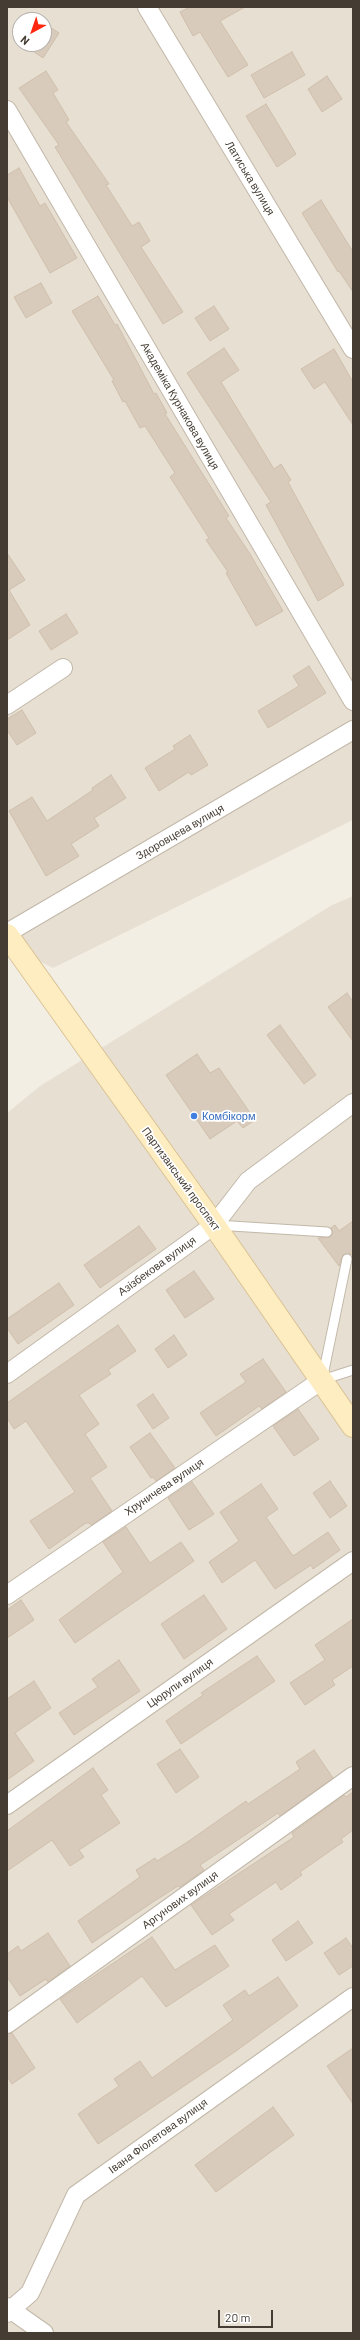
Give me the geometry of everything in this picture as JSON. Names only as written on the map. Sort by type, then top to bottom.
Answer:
[{"type":"street","name":"Латиська вулиця","points":[[147,7],[353,349]]},
{"type":"street","name":"Академіка Курнакова вулиця","points":[[7,110],[353,702]]},
{"type":"street","points":[[7,705],[63,668]]},
{"type":"street","name":"Здоровцева вулиця","points":[[7,934],[353,730]]},
{"type":"street","name":"Партизанський проспект","points":[[7,934],[214,1225],[353,1426]]},
{"type":"street","name":"Азізбекова вулиця","points":[[7,1374],[214,1225],[248,1182],[353,1103]]},
{"type":"street","name":"Хруничева вулиця","points":[[7,1595],[322,1380]]},
{"type":"street","name":"Цюрупи вулиця","points":[[7,1805],[353,1561]]},
{"type":"street","name":"Аргунових вулиця","points":[[7,2024],[353,1776]]},
{"type":"street","name":"Івана Фіолетова вулиця","points":[[8,2310],[30,2293],[76,2195],[353,1997]]},
{"type":"street","points":[[8,2310],[44,2333]]},
{"type":"lane","points":[[214,1225],[327,1232]]},
{"type":"lane","points":[[347,1259],[322,1380],[353,1370]]},
{"type":"shaded area","points":[[7,7],[353,7],[353,820],[53,968],[7,945]]},
{"type":"shaded area","points":[[353,896],[353,2333],[7,2333],[7,1113],[40,1086],[332,905]]},
{"type":"building","points":[[190,7],[245,7],[220,21],[248,65],[228,77],[200,32],[193,36],[180,12]]},
{"type":"building","points":[[52,28],[59,33],[52,44]]},
{"type":"building","points":[[34,52],[47,52],[43,58]]},
{"type":"building","points":[[292,52],[305,75],[264,98],[251,75]]},
{"type":"building","points":[[46,71],[58,90],[53,93],[69,120],[66,122],[109,184],[106,185],[132,226],[139,222],[150,241],[141,247],[183,312],[163,324],[55,147],[59,145],[19,88]]},
{"type":"building","points":[[327,76],[342,99],[322,112],[308,89]]},
{"type":"building","points":[[266,104],[296,154],[277,167],[246,116]]},
{"type":"building","points":[[19,168],[40,206],[45,203],[77,258],[50,273],[7,197],[7,175]]},
{"type":"building","points":[[321,200],[353,252],[353,292],[339,271],[338,272],[302,213]]},
{"type":"building","points":[[41,283],[52,303],[26,318],[14,297]]},
{"type":"building","points":[[98,296],[115,325],[117,324],[154,394],[156,393],[167,413],[165,414],[229,516],[226,518],[250,554],[283,611],[256,626],[226,573],[228,572],[206,540],[209,538],[170,477],[175,473],[145,426],[140,428],[125,401],[123,402],[112,381],[114,380],[72,311]]},
{"type":"building","points":[[214,306],[229,329],[210,341],[195,318]]},
{"type":"building","points":[[224,348],[239,370],[221,382],[274,469],[281,464],[291,480],[288,482],[344,585],[318,601],[266,505],[271,502],[187,373]]},
{"type":"building","points":[[334,349],[353,382],[353,425],[325,382],[314,389],[301,369]]},
{"type":"building","points":[[7,553],[25,580],[9,590],[30,625],[7,640]]},
{"type":"building","points":[[66,614],[78,633],[51,650],[39,631]]},
{"type":"building","points":[[309,666],[326,693],[268,728],[258,711],[299,686],[293,676]]},
{"type":"building","points":[[22,710],[36,733],[17,745],[7,730],[7,719]]},
{"type":"building","points":[[190,735],[208,765],[191,775],[189,772],[159,791],[145,768],[175,749],[173,746]]},
{"type":"building","points":[[111,775],[126,798],[94,818],[99,826],[71,844],[79,856],[46,876],[9,811],[32,797],[47,821],[93,790],[92,788]]},
{"type":"building","points":[[347,993],[353,1002],[353,1041],[328,1007]]},
{"type":"building","points":[[280,1025],[316,1075],[304,1084],[267,1035]]},
{"type":"building","points":[[197,1054],[210,1073],[219,1068],[255,1120],[243,1128],[237,1121],[210,1139],[166,1075]]},
{"type":"building","points":[[353,1221],[353,1255],[348,1253],[343,1255],[339,1266],[318,1238],[330,1237],[333,1233],[331,1228],[335,1225],[339,1231]]},
{"type":"building","points":[[139,1226],[156,1249],[100,1288],[84,1265]]},
{"type":"building","points":[[194,1271],[214,1299],[185,1318],[166,1290]]},
{"type":"building","points":[[59,1283],[74,1305],[18,1344],[7,1328],[7,1319]]},
{"type":"building","points":[[118,1325],[136,1351],[108,1370],[111,1374],[79,1395],[99,1424],[85,1434],[107,1467],[90,1478],[112,1511],[91,1525],[86,1523],[49,1549],[30,1521],[75,1492],[26,1421],[14,1429],[7,1418],[7,1403]]},
{"type":"building","points":[[174,1335],[187,1355],[168,1368],[155,1349]]},
{"type":"building","points":[[263,1359],[286,1392],[262,1409],[259,1406],[216,1436],[200,1413],[246,1382],[240,1374]]},
{"type":"building","points":[[153,1394],[169,1418],[153,1429],[137,1405]]},
{"type":"building","points":[[298,1409],[319,1439],[294,1456],[273,1426]]},
{"type":"building","points":[[150,1433],[175,1468],[156,1481],[153,1477],[151,1478],[130,1447]]},
{"type":"building","points":[[330,1481],[347,1506],[330,1518],[313,1493]]},
{"type":"building","points":[[192,1482],[214,1514],[189,1530],[168,1498]]},
{"type":"building","points":[[261,1484],[278,1509],[266,1517],[293,1556],[328,1532],[340,1550],[313,1569],[311,1565],[275,1589],[255,1560],[222,1583],[209,1562],[239,1541],[220,1512]]},
{"type":"building","points":[[126,1527],[150,1563],[181,1542],[194,1561],[75,1643],[59,1620],[123,1572],[103,1542]]},
{"type":"building","points":[[204,1595],[227,1629],[184,1659],[161,1624]]},
{"type":"building","points":[[21,1600],[34,1620],[7,1638],[7,1610]]},
{"type":"building","points":[[353,1619],[353,1666],[332,1680],[335,1685],[305,1705],[290,1683],[325,1660],[315,1645]]},
{"type":"building","points":[[257,1656],[275,1681],[181,1744],[166,1721],[203,1695],[201,1693]]},
{"type":"building","points":[[119,1660],[140,1691],[74,1735],[59,1713],[98,1687],[92,1679]]},
{"type":"building","points":[[34,1681],[51,1708],[15,1733],[34,1761],[7,1780],[7,1699]]},
{"type":"building","points":[[180,1749],[199,1777],[176,1793],[157,1764]]},
{"type":"building","points":[[314,1750],[333,1778],[280,1816],[278,1813],[200,1865],[204,1870],[180,1887],[178,1886],[156,1900],[92,1943],[78,1921],[140,1877],[136,1870],[155,1858],[157,1861],[186,1843],[246,1801],[248,1804],[300,1769],[296,1762]]},
{"type":"building","points":[[93,1768],[108,1790],[101,1795],[120,1823],[79,1850],[84,1857],[70,1866],[52,1840],[7,1871],[7,1831]]},
{"type":"building","points":[[353,1792],[353,1830],[341,1839],[343,1842],[300,1872],[302,1875],[281,1890],[276,1882],[229,1914],[234,1920],[212,1935],[191,1905],[294,1837],[292,1833],[344,1795],[346,1797]]},
{"type":"building","points":[[298,1921],[313,1943],[286,1961],[272,1940]]},
{"type":"building","points":[[48,1933],[70,1966],[48,1982],[46,1979],[20,1996],[7,1977],[7,1954],[18,1946],[21,1951]]},
{"type":"building","points":[[152,1937],[175,1970],[215,1945],[229,1966],[166,2007],[142,1976],[77,2023],[60,1999]]},
{"type":"building","points":[[346,1938],[353,1948],[353,1966],[339,1975],[324,1953]]},
{"type":"building","points":[[278,1977],[298,2006],[236,2051],[98,2144],[78,2114],[119,2086],[114,2079],[140,2061],[152,2078],[233,2020],[223,2005],[245,1990],[249,1996]]},
{"type":"building","points":[[12,2033],[35,2068],[12,2084],[7,2076],[7,2034]]},
{"type":"building","points":[[353,2048],[353,2104],[327,2066]]},
{"type":"building","points":[[273,2107],[294,2135],[216,2192],[195,2165]]},
{"type":"place","name":"Комбікорм","points":[[194,1116]]}]
